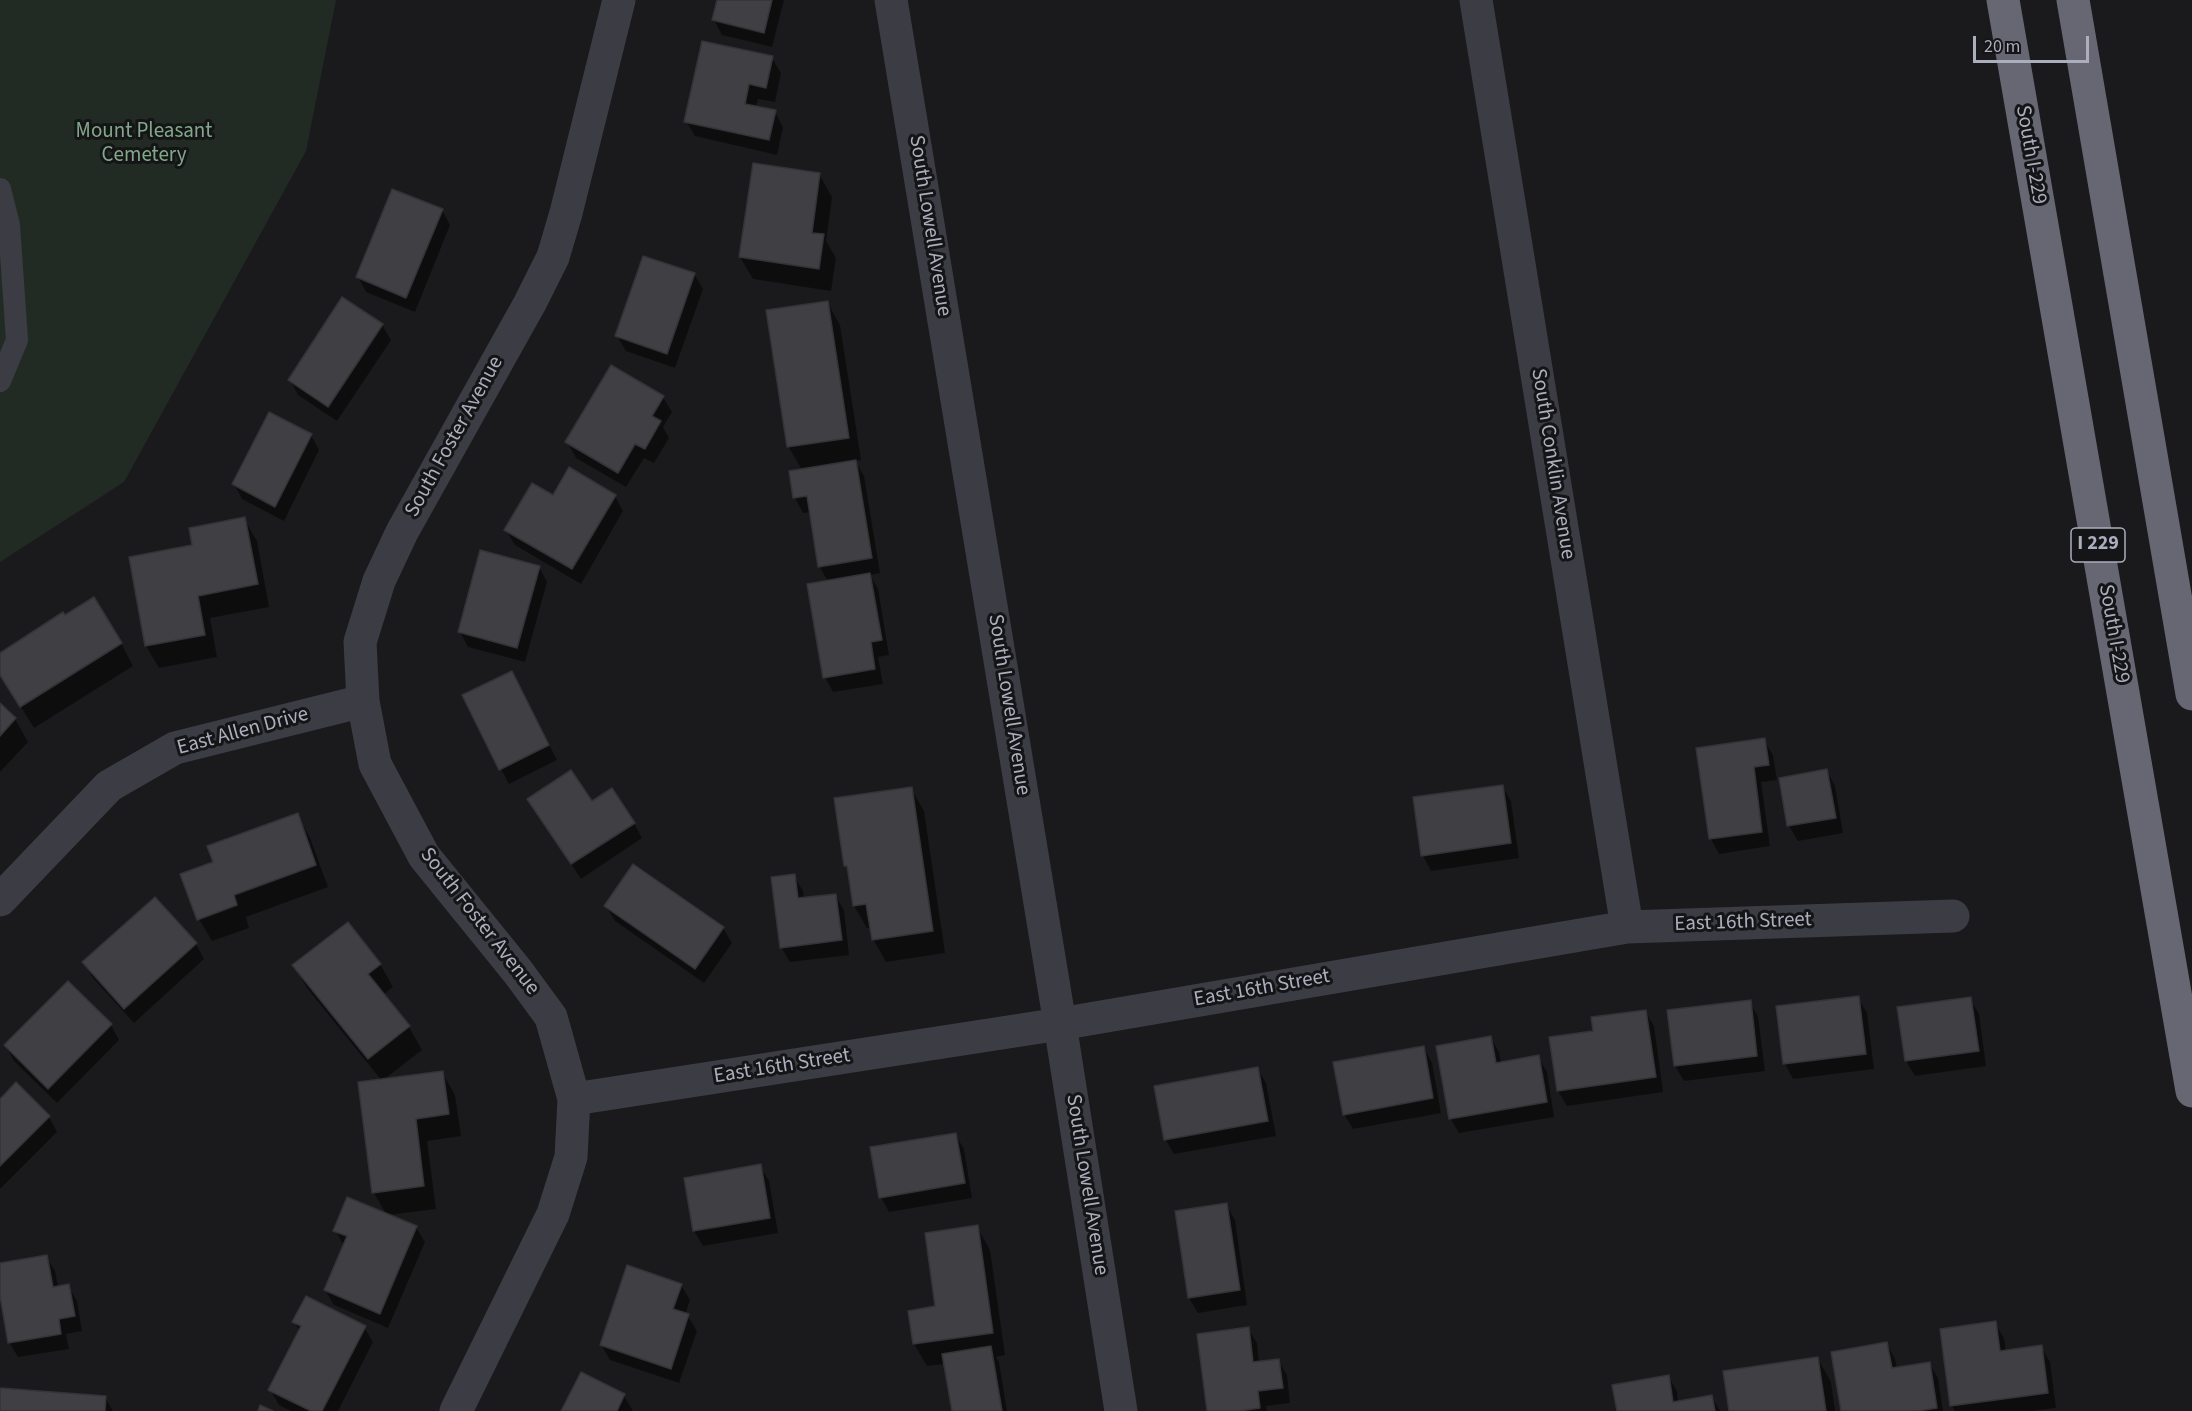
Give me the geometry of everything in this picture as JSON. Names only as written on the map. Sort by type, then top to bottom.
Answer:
[{"type":"highway","name":"South I-229","points":[[2003,0],[2192,1091]]},
{"type":"highway","points":[[2073,0],[2192,694]]},
{"type":"street","name":"South Foster Avenue","points":[[456,1411],[553,1214],[571,1157],[574,1099],[551,1017],[518,972],[424,856],[375,764],[363,701],[360,642],[379,581],[402,532],[530,303],[553,257],[569,202],[619,0]]},
{"type":"street","name":"South Lowell Avenue","points":[[891,0],[1060,1024],[1121,1411]]},
{"type":"street","name":"South Conklin Avenue","points":[[1476,0],[1627,927]]},
{"type":"street","name":"East Allen Drive","points":[[0,900],[109,786],[175,748],[363,701]]},
{"type":"street","name":"East 16th Street","points":[[574,1099],[1060,1024],[1627,927],[1953,916]]},
{"type":"lane","points":[[0,189],[9,225],[17,340],[0,381]]},
{"type":"green space","name":"Mount Pleasant Cemetery","points":[[0,0],[336,0],[306,151],[124,482],[0,562]]},
{"type":"building","points":[[717,0],[772,0],[764,33],[712,20]]},
{"type":"building","points":[[702,41],[773,56],[766,88],[749,84],[745,104],[776,110],[769,140],[684,122]]},
{"type":"building","points":[[753,163],[820,173],[812,233],[824,234],[819,269],[739,257]]},
{"type":"building","points":[[392,189],[443,209],[406,298],[356,277]]},
{"type":"building","points":[[643,256],[695,273],[667,354],[615,336]]},
{"type":"building","points":[[342,297],[383,324],[328,407],[288,380]]},
{"type":"building","points":[[828,301],[849,438],[787,447],[766,310]]},
{"type":"building","points":[[611,365],[664,396],[652,416],[661,421],[645,449],[635,444],[618,473],[565,442]]},
{"type":"building","points":[[269,412],[312,434],[275,507],[232,484]]},
{"type":"building","points":[[856,460],[872,558],[818,567],[807,496],[793,498],[789,471]]},
{"type":"building","points":[[569,467],[616,495],[572,569],[504,530],[532,483],[553,495]]},
{"type":"building","points":[[245,517],[258,584],[198,596],[205,635],[145,646],[129,557],[192,545],[189,528]]},
{"type":"building","points":[[480,550],[540,566],[517,648],[458,632]]},
{"type":"building","points":[[870,573],[882,640],[871,642],[875,669],[823,678],[807,584]]},
{"type":"building","points":[[94,597],[122,643],[20,707],[0,675],[0,653],[63,612],[65,615]]},
{"type":"building","points":[[512,671],[549,745],[499,770],[462,695]]},
{"type":"building","points":[[0,703],[16,718],[0,736]]},
{"type":"building","points":[[1765,738],[1769,765],[1754,767],[1762,832],[1709,839],[1696,748]]},
{"type":"building","points":[[1827,769],[1836,818],[1787,826],[1779,778]]},
{"type":"building","points":[[571,770],[592,801],[612,788],[635,823],[571,864],[527,799]]},
{"type":"building","points":[[1503,785],[1511,843],[1421,856],[1413,797]]},
{"type":"building","points":[[912,787],[933,931],[872,940],[866,904],[853,906],[847,866],[844,866],[834,798]]},
{"type":"building","points":[[298,813],[316,865],[234,895],[237,905],[197,920],[180,874],[213,862],[207,846]]},
{"type":"building","points":[[633,864],[724,927],[695,969],[604,906]]},
{"type":"building","points":[[795,874],[798,898],[836,894],[842,940],[780,948],[771,877]]},
{"type":"building","points":[[155,897],[197,943],[124,1009],[82,962]]},
{"type":"building","points":[[348,922],[381,964],[368,974],[410,1026],[368,1059],[292,965]]},
{"type":"building","points":[[68,981],[112,1024],[48,1089],[4,1045]]},
{"type":"building","points":[[1859,996],[1866,1054],[1783,1064],[1776,1006]]},
{"type":"building","points":[[1971,997],[1979,1051],[1905,1061],[1897,1007]]},
{"type":"building","points":[[1751,1000],[1757,1056],[1674,1066],[1667,1010]]},
{"type":"building","points":[[1646,1010],[1656,1077],[1557,1091],[1549,1037],[1593,1031],[1591,1017]]},
{"type":"building","points":[[1491,1036],[1496,1063],[1539,1055],[1547,1102],[1449,1119],[1436,1046]]},
{"type":"building","points":[[1424,1046],[1433,1098],[1343,1115],[1333,1062]]},
{"type":"building","points":[[1258,1067],[1268,1121],[1164,1140],[1154,1086]]},
{"type":"building","points":[[443,1071],[449,1114],[416,1119],[424,1186],[372,1193],[358,1082]]},
{"type":"building","points":[[16,1082],[50,1116],[0,1166],[0,1099]]},
{"type":"building","points":[[956,1133],[965,1183],[879,1198],[870,1147]]},
{"type":"building","points":[[761,1164],[770,1218],[693,1231],[684,1178]]},
{"type":"building","points":[[347,1197],[417,1226],[380,1314],[324,1290],[347,1236],[333,1231]]},
{"type":"building","points":[[1227,1203],[1240,1290],[1188,1298],[1175,1211]]},
{"type":"building","points":[[978,1225],[993,1333],[913,1344],[908,1311],[935,1306],[925,1233]]},
{"type":"building","points":[[47,1255],[53,1287],[69,1284],[75,1316],[59,1319],[61,1334],[8,1343],[0,1296],[0,1263]]},
{"type":"building","points":[[627,1265],[682,1284],[673,1309],[689,1314],[671,1369],[600,1345]]},
{"type":"building","points":[[306,1296],[366,1326],[322,1411],[311,1411],[268,1390],[301,1326],[292,1322]]},
{"type":"building","points":[[1996,1321],[2000,1351],[2042,1345],[2048,1393],[1950,1406],[1940,1329]]},
{"type":"building","points":[[1249,1327],[1253,1362],[1279,1359],[1283,1388],[1258,1391],[1260,1408],[1240,1411],[1207,1411],[1197,1334]]},
{"type":"building","points":[[1887,1342],[1892,1368],[1930,1362],[1937,1408],[1918,1411],[1841,1411],[1831,1352]]},
{"type":"building","points":[[991,1346],[1002,1411],[952,1411],[942,1354]]},
{"type":"building","points":[[1818,1357],[1826,1411],[1729,1411],[1723,1371]]},
{"type":"building","points":[[581,1372],[625,1394],[617,1411],[561,1411]]},
{"type":"building","points":[[1669,1375],[1673,1402],[1712,1395],[1715,1411],[1617,1411],[1612,1385]]},
{"type":"building","points":[[0,1388],[106,1396],[105,1411],[0,1411]]},
{"type":"building","points":[[260,1405],[273,1411],[258,1411]]}]
